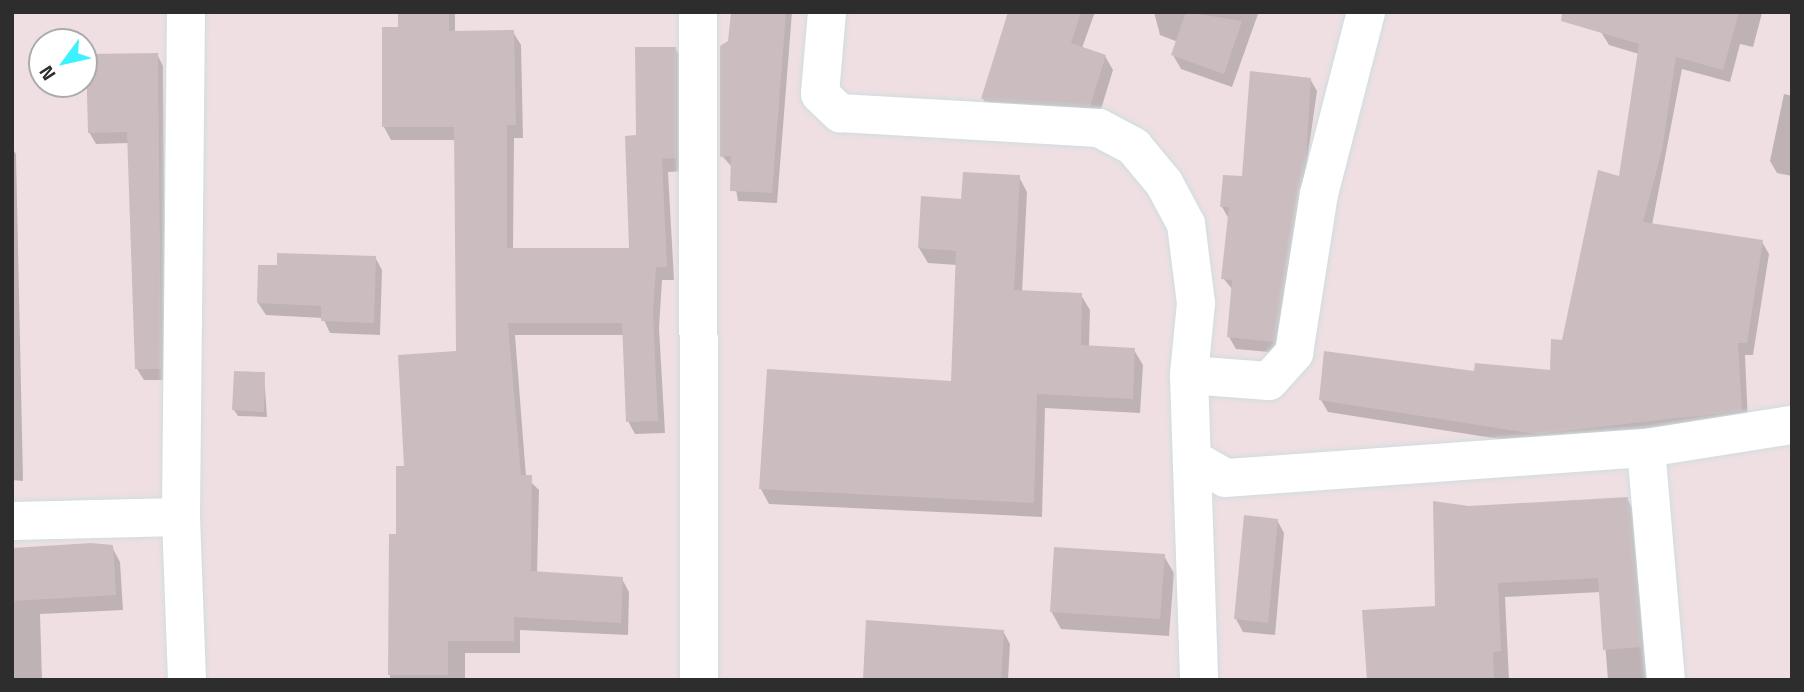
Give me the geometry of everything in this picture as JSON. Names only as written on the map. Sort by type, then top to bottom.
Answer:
[{"type":"street","points":[[186,12],[181,517],[187,680]]},
{"type":"street","points":[[698,12],[699,680]]},
{"type":"street","points":[[827,12],[820,94],[840,113],[1100,128],[1134,147],[1186,225],[1196,303],[1189,375],[1196,461],[1199,680]]},
{"type":"street","points":[[1189,375],[1269,381],[1294,353],[1318,194],[1366,12]]},
{"type":"street","points":[[1196,461],[1226,478],[1646,448],[1792,425]]},
{"type":"street","points":[[1646,448],[1666,680]]},
{"type":"street","points":[[12,521],[181,517]]},
{"type":"building","points":[[398,12],[449,12],[449,31],[514,30],[516,125],[507,125],[507,248],[629,248],[625,136],[636,135],[635,47],[676,47],[676,158],[662,159],[667,267],[656,267],[653,314],[658,421],[626,422],[622,323],[508,323],[521,475],[532,475],[531,571],[623,577],[621,623],[514,617],[514,641],[448,641],[448,675],[388,675],[389,534],[396,534],[396,466],[404,466],[398,355],[456,351],[454,127],[382,127],[382,27],[398,27]]},
{"type":"building","points":[[731,12],[786,12],[772,193],[730,191],[731,156],[720,157],[720,46],[728,41]]},
{"type":"building","points":[[1008,12],[1081,12],[1071,43],[1106,55],[1090,106],[981,99]]},
{"type":"building","points":[[1186,12],[1242,21],[1224,74],[1171,55]]},
{"type":"building","points":[[1562,12],[1739,12],[1723,70],[1676,57],[1662,150],[1643,222],[1763,240],[1747,343],[1738,343],[1742,411],[1536,434],[1319,400],[1324,351],[1474,371],[1475,363],[1550,370],[1551,339],[1562,340],[1598,170],[1619,176],[1639,44],[1561,21]]},
{"type":"building","points":[[158,53],[161,369],[135,369],[127,132],[88,133],[87,98],[98,98],[98,54]]},
{"type":"building","points":[[1250,71],[1311,78],[1306,157],[1274,342],[1227,337],[1232,280],[1221,279],[1229,207],[1220,207],[1223,175],[1242,176]]},
{"type":"building","points":[[963,172],[1020,175],[1014,290],[1082,293],[1081,345],[1135,348],[1133,399],[1037,394],[1034,503],[759,489],[767,369],[951,381],[956,251],[918,248],[921,196],[961,199]]},
{"type":"building","points":[[277,253],[376,256],[374,323],[321,321],[321,306],[257,303],[258,265],[277,265]]},
{"type":"building","points":[[234,371],[265,372],[264,412],[232,410]]},
{"type":"building","points":[[1628,497],[1641,647],[1603,650],[1598,578],[1498,583],[1501,651],[1493,652],[1494,680],[1367,680],[1362,610],[1435,606],[1433,501],[1469,506]]},
{"type":"building","points":[[1244,515],[1278,519],[1268,623],[1234,619]]},
{"type":"building","points":[[91,543],[113,545],[116,595],[12,601],[12,548]]},
{"type":"building","points":[[1054,547],[1165,554],[1160,619],[1050,612]]},
{"type":"building","points":[[866,620],[1004,630],[1001,680],[863,680]]}]
